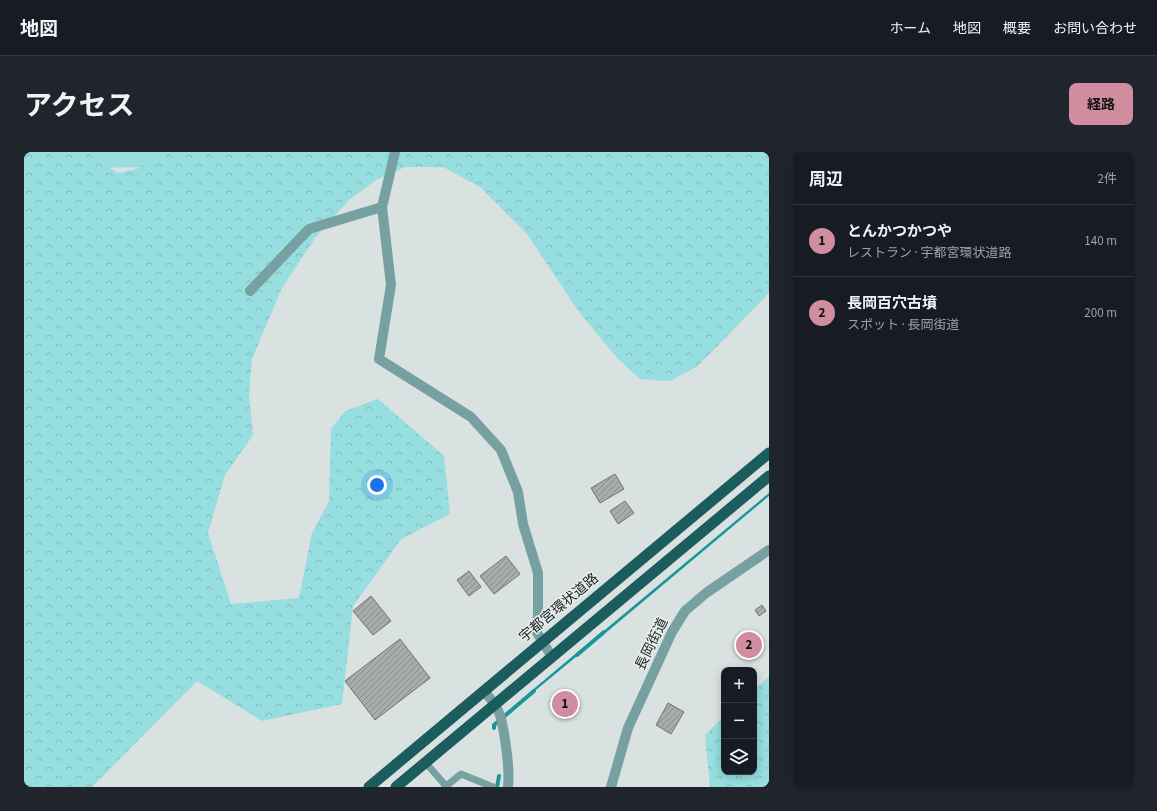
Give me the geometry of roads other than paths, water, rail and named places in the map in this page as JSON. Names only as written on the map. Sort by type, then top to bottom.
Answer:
[{"type":"highway","name":"宇都宮環状道路","points":[[369,787],[769,453]]},
{"type":"highway","points":[[396,787],[769,476]]},
{"type":"street","points":[[395,152],[382,207],[391,285],[379,359],[471,417],[501,450],[518,492],[523,524],[538,573],[538,614],[536,631],[552,657]]},
{"type":"street","points":[[250,290],[309,229],[382,207]]},
{"type":"street","name":"長岡街道","points":[[610,787],[628,728],[672,632],[685,611],[706,593],[769,550]]},
{"type":"street","points":[[484,691],[500,714],[510,775],[508,787]]},
{"type":"lane","points":[[426,763],[445,786],[461,774],[494,787]]},
{"type":"waterway","points":[[577,655],[604,632]]},
{"type":"waterway","points":[[494,728],[494,725],[534,691]]},
{"type":"waterway","points":[[497,787],[499,776]]},
{"type":"place","name":"長岡百穴古墳","points":[[749,645]]},
{"type":"place","name":"とんかつかつや","points":[[565,704]]}]
